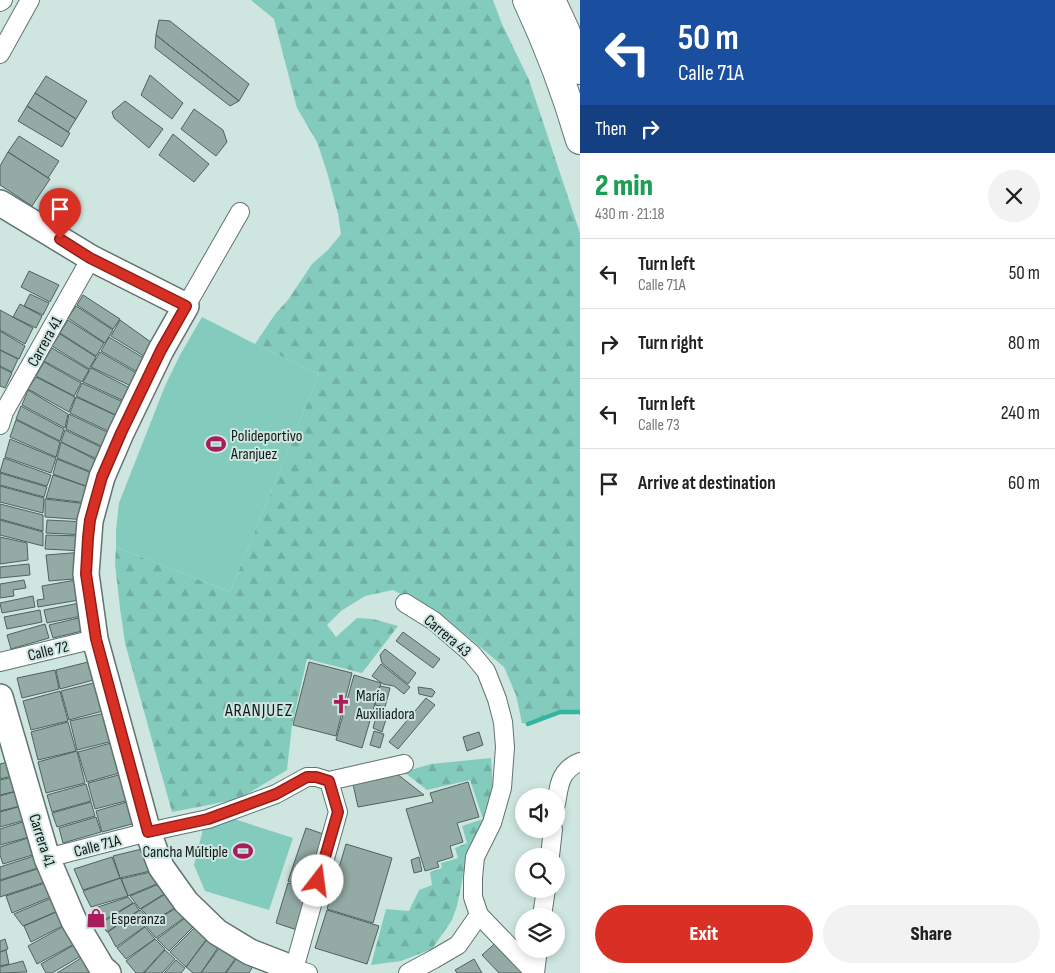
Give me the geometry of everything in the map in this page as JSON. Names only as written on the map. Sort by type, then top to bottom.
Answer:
[{"type":"highway","points":[[527,0],[570,105],[580,140]]},
{"type":"highway","points":[[550,0],[565,30],[580,70]]},
{"type":"street","points":[[0,54],[30,0]]},
{"type":"street","points":[[0,203],[90,258],[186,306]]},
{"type":"street","points":[[240,212],[161,350],[102,477],[90,520],[86,574],[96,639],[148,832],[161,867],[186,902],[217,932],[250,952],[298,972],[338,812],[329,781]]},
{"type":"street","name":"Carrera 41","points":[[0,425],[4,412],[90,258]]},
{"type":"street","name":"Carrera 43","points":[[405,603],[429,617],[472,654],[486,671],[501,714],[505,747],[502,788],[492,823],[475,858],[473,897],[479,915]]},
{"type":"street","name":"Calle 72","points":[[0,662],[96,639]]},
{"type":"street","name":"Carrera 41","points":[[0,697],[47,858],[74,921],[102,968],[108,973]]},
{"type":"street","points":[[559,788],[564,774],[571,766],[580,762]]},
{"type":"street","name":"Calle 71A","points":[[47,858],[208,819],[276,794],[307,777],[316,777],[329,781],[404,764]]},
{"type":"street","points":[[408,973],[458,944],[479,915],[535,973]]},
{"type":"street","points":[[535,973],[537,958]]},
{"type":"green space","points":[[251,0],[493,0],[502,24],[529,80],[580,233],[580,712],[560,712],[528,724],[522,723],[516,695],[504,667],[442,615],[393,590],[365,596],[341,611],[327,625],[336,637],[357,618],[373,619],[398,626],[362,673],[307,659],[292,725],[287,770],[239,799],[172,812],[125,643],[115,564],[116,547],[230,592],[319,374],[255,344],[312,264],[328,250],[341,234],[327,172],[317,142],[297,108],[274,19]]},
{"type":"green space","name":"Polideportivo Aranjuez","points":[[202,317],[319,374],[230,592],[116,547],[119,503],[165,386]]},
{"type":"green space","points":[[491,758],[493,791],[491,808],[466,861],[457,906],[452,920],[432,949],[401,961],[371,965],[386,909],[409,911],[419,890],[432,885],[430,872],[442,868],[441,863],[458,858],[455,848],[467,843],[462,826],[483,819],[470,780],[427,790],[404,772],[431,764]]},
{"type":"green space","name":"Cancha Múltiple","points":[[225,816],[293,838],[269,910],[205,891],[194,865],[204,825]]},
{"type":"building","points":[[159,20],[170,21],[249,84],[239,101],[156,35]]},
{"type":"building","points":[[156,35],[239,101],[230,106],[155,48]]},
{"type":"building","points":[[150,75],[183,103],[172,119],[141,95]]},
{"type":"building","points":[[46,76],[87,101],[76,119],[35,93]]},
{"type":"building","points":[[35,93],[76,119],[68,132],[27,106]]},
{"type":"building","points":[[125,101],[163,129],[149,148],[114,118],[112,112]]},
{"type":"building","points":[[27,106],[70,133],[62,147],[18,121]]},
{"type":"building","points":[[194,109],[223,130],[227,142],[216,156],[181,129]]},
{"type":"building","points":[[173,134],[209,164],[194,182],[159,155]]},
{"type":"building","points":[[19,136],[59,161],[48,178],[8,152]]},
{"type":"building","points":[[8,152],[50,179],[32,206],[0,185],[0,166]]},
{"type":"building","points":[[29,271],[59,285],[50,302],[21,287]]},
{"type":"building","points":[[30,294],[49,303],[43,315],[24,306]]},
{"type":"building","points":[[83,295],[120,319],[113,329],[77,305]]},
{"type":"building","points":[[20,304],[42,316],[36,328],[13,317]]},
{"type":"building","points":[[76,306],[113,330],[105,343],[68,318]]},
{"type":"building","points":[[0,310],[33,328],[25,344],[0,330]]},
{"type":"building","points":[[68,320],[104,343],[96,356],[60,333]]},
{"type":"building","points":[[120,320],[155,345],[147,358],[111,336]]},
{"type":"building","points":[[0,331],[25,346],[19,359],[0,350]]},
{"type":"building","points":[[60,334],[96,357],[89,369],[52,346]]},
{"type":"building","points":[[109,337],[147,360],[139,373],[101,351]]},
{"type":"building","points":[[52,348],[89,370],[82,382],[44,361]]},
{"type":"building","points":[[0,350],[18,359],[12,372],[0,366]]},
{"type":"building","points":[[100,352],[138,374],[131,386],[91,367]]},
{"type":"building","points":[[44,362],[81,383],[74,396],[36,376]]},
{"type":"building","points":[[0,367],[12,373],[5,388],[0,386]]},
{"type":"building","points":[[91,368],[130,388],[124,401],[83,382]]},
{"type":"building","points":[[36,377],[75,397],[69,412],[28,389]]},
{"type":"building","points":[[82,383],[123,402],[118,416],[76,396]]},
{"type":"building","points":[[28,390],[68,414],[65,428],[22,405]]},
{"type":"building","points":[[76,397],[117,416],[110,432],[70,413]]},
{"type":"building","points":[[21,406],[64,429],[60,441],[16,419]]},
{"type":"building","points":[[69,414],[109,433],[103,447],[66,429]]},
{"type":"building","points":[[16,420],[60,442],[56,457],[10,437]]},
{"type":"building","points":[[65,430],[103,448],[99,460],[61,442]]},
{"type":"building","points":[[10,439],[56,458],[51,473],[5,457]]},
{"type":"building","points":[[61,442],[98,461],[94,473],[57,458]]},
{"type":"building","points":[[4,458],[51,475],[47,486],[0,472]]},
{"type":"building","points":[[57,459],[94,474],[91,488],[53,474]]},
{"type":"building","points":[[0,473],[47,487],[44,497],[0,485]]},
{"type":"building","points":[[53,475],[91,488],[88,503],[46,498]]},
{"type":"building","points":[[0,486],[44,498],[43,513],[0,502]]},
{"type":"building","points":[[45,499],[88,504],[87,520],[45,517]]},
{"type":"building","points":[[0,504],[43,515],[43,531],[0,519]]},
{"type":"building","points":[[0,520],[43,532],[43,546],[0,535]]},
{"type":"building","points":[[47,520],[86,522],[86,535],[46,533]]},
{"type":"building","points":[[46,535],[83,536],[83,551],[45,549]]},
{"type":"building","points":[[0,537],[27,543],[28,560],[0,564]]},
{"type":"building","points":[[84,552],[86,578],[49,581],[46,555]]},
{"type":"building","points":[[29,564],[30,575],[0,578],[0,567]]},
{"type":"building","points":[[87,578],[91,598],[38,607],[37,600],[44,599],[42,586]]},
{"type":"building","points":[[24,580],[26,588],[13,590],[14,596],[0,598],[0,584]]},
{"type":"building","points":[[33,596],[35,607],[2,613],[0,603]]},
{"type":"building","points":[[90,601],[92,614],[47,623],[44,610]]},
{"type":"building","points":[[40,610],[42,622],[7,629],[4,617]]},
{"type":"building","points":[[91,615],[95,628],[53,638],[49,625]]},
{"type":"building","points":[[45,624],[49,638],[11,649],[7,635]]},
{"type":"building","points":[[403,632],[440,659],[433,668],[396,641]]},
{"type":"building","points":[[385,649],[416,673],[408,684],[382,663],[380,655]]},
{"type":"building","points":[[100,659],[105,677],[60,689],[56,670]]},
{"type":"building","points":[[309,662],[352,673],[336,736],[293,725]]},
{"type":"building","points":[[381,664],[410,687],[404,694],[394,686],[383,684],[372,676]]},
{"type":"building","points":[[55,670],[59,689],[22,698],[17,678]]},
{"type":"building","points":[[354,675],[381,683],[362,748],[336,740]]},
{"type":"building","points":[[106,680],[114,708],[69,720],[61,691]]},
{"type":"building","points":[[380,686],[390,688],[385,707],[375,705]]},
{"type":"building","points":[[418,687],[432,689],[435,692],[432,697],[419,694]]},
{"type":"building","points":[[60,691],[68,721],[31,730],[23,701]]},
{"type":"building","points":[[426,698],[435,705],[398,749],[389,742]]},
{"type":"building","points":[[378,710],[388,713],[382,732],[373,728]]},
{"type":"building","points":[[114,711],[121,739],[77,750],[70,721]]},
{"type":"building","points":[[68,722],[76,751],[38,760],[31,732]]},
{"type":"building","points":[[374,731],[384,734],[380,748],[370,745]]},
{"type":"building","points":[[479,732],[483,745],[467,751],[463,737]]},
{"type":"building","points":[[122,740],[130,770],[87,782],[78,752]]},
{"type":"building","points":[[77,751],[85,783],[46,793],[38,762]]},
{"type":"building","points":[[12,761],[16,775],[0,779],[0,764]]},
{"type":"building","points":[[130,772],[137,798],[95,809],[88,783]]},
{"type":"building","points":[[397,774],[424,795],[358,807],[353,784]]},
{"type":"building","points":[[17,776],[21,790],[0,795],[0,780]]},
{"type":"building","points":[[468,782],[479,817],[457,823],[463,842],[450,846],[453,857],[437,862],[439,867],[425,871],[406,809],[433,802],[430,793]]},
{"type":"building","points":[[86,784],[91,801],[52,812],[47,795]]},
{"type":"building","points":[[20,790],[24,805],[0,811],[0,796]]},
{"type":"building","points":[[137,799],[143,821],[102,832],[96,811]]},
{"type":"building","points":[[91,802],[95,816],[57,827],[52,813]]},
{"type":"building","points":[[25,805],[29,819],[0,827],[0,812]]},
{"type":"building","points":[[96,817],[101,832],[63,843],[59,828]]},
{"type":"building","points":[[29,820],[33,836],[0,845],[0,829]]},
{"type":"building","points":[[306,828],[329,836],[312,889],[288,881]]},
{"type":"building","points":[[34,836],[39,853],[3,864],[0,847]]},
{"type":"building","points":[[346,844],[392,858],[373,923],[327,909]]},
{"type":"building","points":[[150,847],[159,869],[120,878],[113,856]]},
{"type":"building","points":[[40,854],[44,866],[0,880],[0,867]]},
{"type":"building","points":[[112,857],[120,878],[83,890],[74,869]]},
{"type":"building","points":[[419,857],[422,871],[414,873],[411,860]]},
{"type":"building","points":[[43,867],[48,881],[0,897],[0,881]]},
{"type":"building","points":[[159,870],[166,880],[128,896],[121,879]]},
{"type":"building","points":[[121,878],[128,896],[91,907],[83,891]]},
{"type":"building","points":[[166,881],[172,889],[140,909],[130,896]]},
{"type":"building","points":[[48,882],[53,896],[12,913],[6,896]]},
{"type":"building","points":[[288,883],[312,890],[300,931],[276,923]]},
{"type":"building","points":[[172,890],[183,903],[153,921],[141,909]]},
{"type":"building","points":[[54,897],[60,910],[23,926],[14,914]]},
{"type":"building","points":[[128,897],[133,903],[101,922],[92,909]]},
{"type":"building","points":[[134,903],[139,910],[107,932],[101,923]]},
{"type":"building","points":[[183,904],[192,912],[156,938],[146,926]]},
{"type":"building","points":[[61,910],[68,923],[31,942],[24,926]]},
{"type":"building","points":[[140,910],[152,921],[116,947],[108,932]]},
{"type":"building","points":[[327,910],[379,926],[367,964],[315,948]]},
{"type":"building","points":[[192,913],[199,921],[169,951],[157,939]]},
{"type":"building","points":[[200,922],[211,933],[186,967],[170,952]]},
{"type":"building","points":[[68,924],[78,942],[37,964],[28,946]]},
{"type":"building","points":[[145,927],[155,939],[126,959],[117,948]]},
{"type":"building","points":[[211,934],[221,943],[201,973],[193,973],[186,967]]},
{"type":"building","points":[[5,939],[8,949],[0,952],[0,941]]},
{"type":"building","points":[[155,939],[165,949],[143,973],[136,973],[126,961]]},
{"type":"building","points":[[500,939],[523,973],[499,973],[482,955]]},
{"type":"building","points":[[79,942],[86,953],[52,973],[46,973],[41,964]]},
{"type":"building","points":[[222,944],[238,955],[225,973],[201,973]]},
{"type":"building","points":[[6,950],[9,964],[0,966],[0,952]]},
{"type":"building","points":[[165,950],[175,959],[162,973],[144,973]]},
{"type":"building","points":[[86,955],[91,973],[57,973]]},
{"type":"building","points":[[239,955],[254,964],[249,973],[226,973]]},
{"type":"building","points":[[474,959],[482,973],[457,973],[455,970]]},
{"type":"building","points":[[176,960],[185,968],[181,973],[164,973]]},
{"type":"building","points":[[23,961],[27,972],[0,973],[0,967]]},
{"type":"waterway","points":[[528,724],[560,712],[580,712]]},
{"type":"place","name":"Polideportivo Aranjuez","points":[[216,444]]},
{"type":"place","name":"María Auxiliadora","points":[[341,704]]},
{"type":"place","name":"Cancha Múltiple","points":[[243,851]]},
{"type":"place","name":"Esperanza","points":[[96,918]]},
{"type":"district","name":"ARANJUEZ","points":[[259,710]]},
{"type":"route","points":[[60,239],[90,258],[186,306],[161,350],[102,477],[90,520],[88,538],[86,574],[96,639],[148,832],[208,819],[276,794],[307,777],[316,777],[329,781],[338,812],[318,881]]}]
